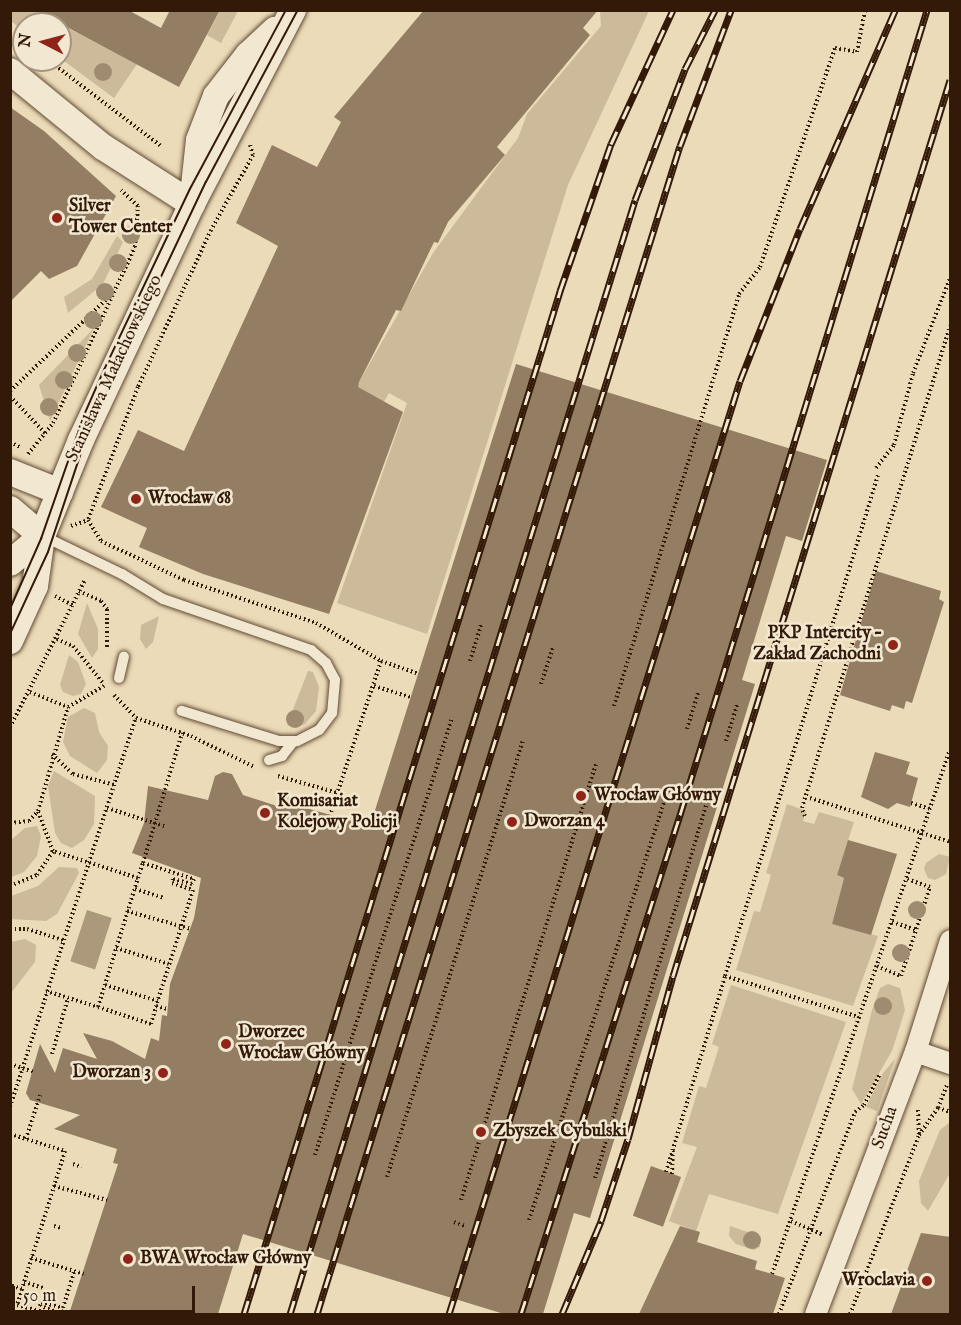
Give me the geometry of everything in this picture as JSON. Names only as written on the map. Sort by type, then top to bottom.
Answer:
[{"type":"street","name":"Stanisława Małachowskiego","points":[[42,536],[192,204],[289,16]]},
{"type":"street","points":[[10,71],[103,147],[192,204]]},
{"type":"street","points":[[10,472],[60,492]]},
{"type":"street","points":[[10,509],[42,536]]},
{"type":"street","points":[[10,563],[42,536]]},
{"type":"street","points":[[10,641],[35,586],[42,536]]},
{"type":"street","name":"Sucha","points":[[816,1314],[915,1051],[951,940]]},
{"type":"street","points":[[915,1051],[950,1072]]},
{"type":"lane","points":[[42,536],[122,574],[163,599],[300,645],[320,656],[334,680],[332,713],[314,734],[292,742],[279,741],[182,711]]},
{"type":"lane","points":[[119,678],[124,657]]},
{"type":"lane","points":[[268,760],[282,756],[292,742]]},
{"type":"path","points":[[614,706],[739,294],[760,267],[835,48],[857,52],[865,10]]},
{"type":"path","points":[[64,72],[162,147]]},
{"type":"path","points":[[242,598],[184,579],[101,541],[88,520],[138,387],[211,230],[253,155]]},
{"type":"path","points":[[29,452],[45,433],[62,406],[135,247],[138,206]]},
{"type":"path","points":[[876,468],[894,445],[913,373],[951,279]]},
{"type":"path","points":[[10,391],[115,290]]},
{"type":"path","points":[[805,816],[802,808],[951,326]]},
{"type":"path","points":[[10,396],[45,433]]},
{"type":"path","points":[[666,1172],[878,475]]},
{"type":"path","points":[[10,728],[85,580]]},
{"type":"path","points":[[80,591],[101,601],[107,609],[107,654]]},
{"type":"path","points":[[64,600],[73,605]]},
{"type":"path","points":[[470,661],[481,625]]},
{"type":"path","points":[[57,639],[73,646],[105,686],[136,718],[182,733],[263,771]]},
{"type":"path","points":[[541,684],[553,648]]},
{"type":"path","points":[[381,661],[419,674]]},
{"type":"path","points":[[105,686],[106,675]]},
{"type":"path","points":[[10,823],[29,821],[38,811],[52,754],[68,707],[105,686]]},
{"type":"path","points":[[374,686],[411,697]]},
{"type":"path","points":[[30,692],[68,707]]},
{"type":"path","points":[[687,729],[698,693]]},
{"type":"path","points":[[726,741],[737,705]]},
{"type":"path","points":[[10,1107],[136,718]]},
{"type":"path","points":[[315,1155],[452,719]]},
{"type":"path","points":[[98,1007],[182,733]]},
{"type":"path","points":[[387,1177],[523,741]]},
{"type":"path","points":[[772,1274],[951,749]]},
{"type":"path","points":[[52,754],[73,774],[115,785]]},
{"type":"path","points":[[461,1200],[596,764]]},
{"type":"path","points":[[274,774],[338,793]]},
{"type":"path","points":[[530,1220],[669,787]]},
{"type":"path","points":[[810,798],[951,842]]},
{"type":"path","points":[[595,1178],[708,800]]},
{"type":"path","points":[[911,802],[931,809]]},
{"type":"path","points":[[107,808],[164,826]]},
{"type":"path","points":[[38,811],[53,851]]},
{"type":"path","points":[[53,851],[138,878]]},
{"type":"path","points":[[10,886],[37,875],[53,851]]},
{"type":"path","points":[[46,992],[151,1024],[193,890],[172,883],[173,879],[192,884],[194,879],[143,863]]},
{"type":"path","points":[[876,966],[901,976],[930,887],[907,879]]},
{"type":"path","points":[[135,888],[165,898]]},
{"type":"path","points":[[127,911],[191,929]]},
{"type":"path","points":[[892,922],[916,930]]},
{"type":"path","points":[[10,929],[27,928],[63,940]]},
{"type":"path","points":[[116,948],[169,964]]},
{"type":"path","points":[[724,976],[859,1017]]},
{"type":"path","points":[[105,985],[158,1001]]},
{"type":"path","points":[[52,1054],[68,998]]},
{"type":"path","points":[[156,1006],[166,1009]]},
{"type":"path","points":[[10,1064],[36,1072]]},
{"type":"path","points":[[850,1314],[919,1135],[938,1108],[950,1072]]},
{"type":"path","points":[[26,1139],[40,1095]]},
{"type":"path","points":[[938,1108],[951,1112]]},
{"type":"path","points":[[779,1314],[855,1112]]},
{"type":"path","points":[[10,1134],[65,1151],[17,1305],[50,1314]]},
{"type":"path","points":[[672,1174],[673,1145]]},
{"type":"path","points":[[73,1164],[82,1167]]},
{"type":"path","points":[[54,1186],[107,1200]]},
{"type":"path","points":[[791,1221],[828,1236]]},
{"type":"path","points":[[454,1222],[465,1226]]},
{"type":"path","points":[[54,1226],[62,1228]]},
{"type":"path","points":[[31,1258],[84,1274]]},
{"type":"path","points":[[62,1314],[40,1306],[41,1302],[63,1308],[74,1271]]},
{"type":"path","points":[[24,1282],[44,1288]]},
{"type":"path","points":[[11,1286],[22,1289]]},
{"type":"shaded area","points":[[10,11],[37,12],[12,12],[11,21]]},
{"type":"shaded area","points":[[220,11],[238,11],[221,43],[207,35]]},
{"type":"shaded area","points":[[600,11],[649,11],[568,185],[427,634],[337,603],[407,403],[389,393],[290,563],[339,417],[433,253],[518,138],[527,114],[601,26]]},
{"type":"shaded area","points":[[72,30],[137,64],[114,98],[72,67]]},
{"type":"shaded area","points":[[117,236],[123,242],[103,284],[68,313],[64,297],[92,279]]},
{"type":"shaded area","points":[[94,328],[50,421],[39,385]]},
{"type":"shaded area","points":[[87,603],[98,629],[98,649],[92,658],[78,634]]},
{"type":"shaded area","points":[[159,616],[153,642],[146,649],[140,639],[141,625]]},
{"type":"shaded area","points":[[69,655],[78,662],[86,684],[81,694],[73,696],[63,692],[60,685]]},
{"type":"shaded area","points":[[308,671],[313,672],[319,687],[316,711],[304,725],[287,725]]},
{"type":"shaded area","points":[[84,708],[95,713],[99,732],[108,746],[107,760],[97,773],[70,756],[63,742],[68,717]]},
{"type":"shaded area","points":[[54,771],[95,796],[94,824],[84,840],[72,848],[61,843],[55,833],[48,786]]},
{"type":"shaded area","points":[[787,804],[806,811],[803,821],[814,824],[819,812],[854,822],[837,875],[844,878],[832,924],[878,936],[853,1006],[736,970],[754,911],[760,912],[771,875],[766,873]]},
{"type":"shaded area","points":[[37,826],[41,836],[37,856],[24,872],[11,877],[11,840],[25,828]]},
{"type":"shaded area","points":[[939,854],[950,857],[946,874],[935,880],[928,878],[924,869],[926,863]]},
{"type":"shaded area","points":[[59,867],[77,868],[79,873],[57,914],[46,921],[11,919],[11,896],[38,886]]},
{"type":"shaded area","points":[[87,910],[112,918],[95,969],[70,961]]},
{"type":"shaded area","points":[[25,939],[36,945],[35,962],[11,993],[11,942]]},
{"type":"shaded area","points":[[888,984],[900,988],[905,1010],[892,1051],[861,1104],[852,1089],[872,1010],[880,988]]},
{"type":"shaded area","points":[[731,985],[846,1022],[778,1214],[709,1194],[696,1231],[669,1221],[697,1147],[682,1143],[699,1086],[706,1088],[719,1047],[712,1044]]},
{"type":"shaded area","points":[[895,1059],[877,1111],[866,1107],[883,1073]]},
{"type":"shaded area","points":[[950,1122],[950,1173],[928,1211],[921,1203],[919,1181],[940,1130]]},
{"type":"shaded area","points":[[730,1226],[759,1236],[760,1247],[754,1250],[736,1244],[729,1236]]},
{"type":"building","points":[[35,10],[128,10],[161,28],[170,10],[220,10],[179,87],[72,30],[72,12]]},
{"type":"building","points":[[424,10],[598,10],[583,28],[590,35],[497,147],[505,155],[448,222],[438,243],[434,242],[401,311],[396,310],[359,382],[358,387],[403,412],[329,614],[203,574],[139,547],[147,528],[101,507],[138,430],[184,451],[278,246],[236,223],[272,145],[317,167],[341,122],[334,117]]},
{"type":"building","name":"Silver Tower Center","points":[[10,107],[44,131],[116,196],[77,266],[49,279],[41,271],[10,302]]},
{"type":"building","points":[[516,364],[827,460],[802,541],[786,536],[742,680],[755,684],[590,1218],[574,1213],[543,1314],[504,1314],[243,1234],[218,1314],[69,1314],[118,1164],[113,1163],[117,1149],[54,1129],[80,1115],[30,1100],[26,1093],[40,1044],[55,1073],[63,1048],[97,1059],[83,1033],[112,1041],[145,1059],[151,1038],[159,1041],[162,1015],[167,1016],[170,984],[194,918],[201,878],[132,853],[144,823],[148,786],[208,800],[215,776],[223,772],[232,774],[243,795],[277,806],[291,796],[299,806],[370,826]]},
{"type":"building","name":"PKP Intercity – Zakład Zachodni","points":[[876,571],[941,591],[939,599],[944,602],[912,703],[906,701],[904,709],[892,705],[890,711],[840,695]]},
{"type":"building","points":[[875,752],[910,762],[906,774],[918,778],[910,807],[897,803],[888,809],[861,797]]},
{"type":"building","points":[[848,840],[897,854],[871,935],[832,924],[844,878],[837,875]]},
{"type":"building","points":[[651,1166],[681,1177],[663,1227],[633,1216]]},
{"type":"building","points":[[680,1226],[700,1232],[697,1242],[757,1261],[755,1269],[785,1278],[773,1314],[639,1314]]},
{"type":"building","name":"Wroclavia","points":[[921,1233],[951,1237],[951,1314],[891,1314]]},
{"type":"tram line","points":[[10,609],[41,539],[85,413],[104,370],[190,189],[286,10]]},
{"type":"tram line","points":[[10,634],[48,552],[85,441],[125,353],[206,182],[298,10]]},
{"type":"railway","points":[[244,1314],[560,291],[611,144],[673,10]]},
{"type":"railway","points":[[290,1314],[635,200],[685,69],[715,10]]},
{"type":"railway","points":[[317,1314],[680,146],[731,10]]},
{"type":"railway","points":[[449,1314],[740,381],[800,229],[895,10]]},
{"type":"railway","points":[[521,1314],[680,815],[927,10]]},
{"type":"railway","points":[[562,1314],[601,1221],[628,1139],[673,976],[950,80]]},
{"type":"place","name":"Silver Tower Center","points":[[57,218]]},
{"type":"place","name":"Wrocław 68","points":[[136,499]]},
{"type":"place","name":"PKP Intercity – Zakład Zachodni","points":[[893,645]]},
{"type":"place","name":"Wrocław Główny","points":[[581,796]]},
{"type":"place","name":"Komisariat Kolejowy Policji","points":[[265,813]]},
{"type":"place","name":"Dworzan 4","points":[[512,822]]},
{"type":"place","name":"Dworzec Wrocław Główny","points":[[226,1044]]},
{"type":"place","name":"Dworzan 3","points":[[163,1073]]},
{"type":"place","name":"Zbyszek Cybulski","points":[[481,1132]]},
{"type":"place","name":"BWA Wrocław Główny","points":[[128,1259]]},
{"type":"place","name":"Wroclavia","points":[[927,1281]]}]
